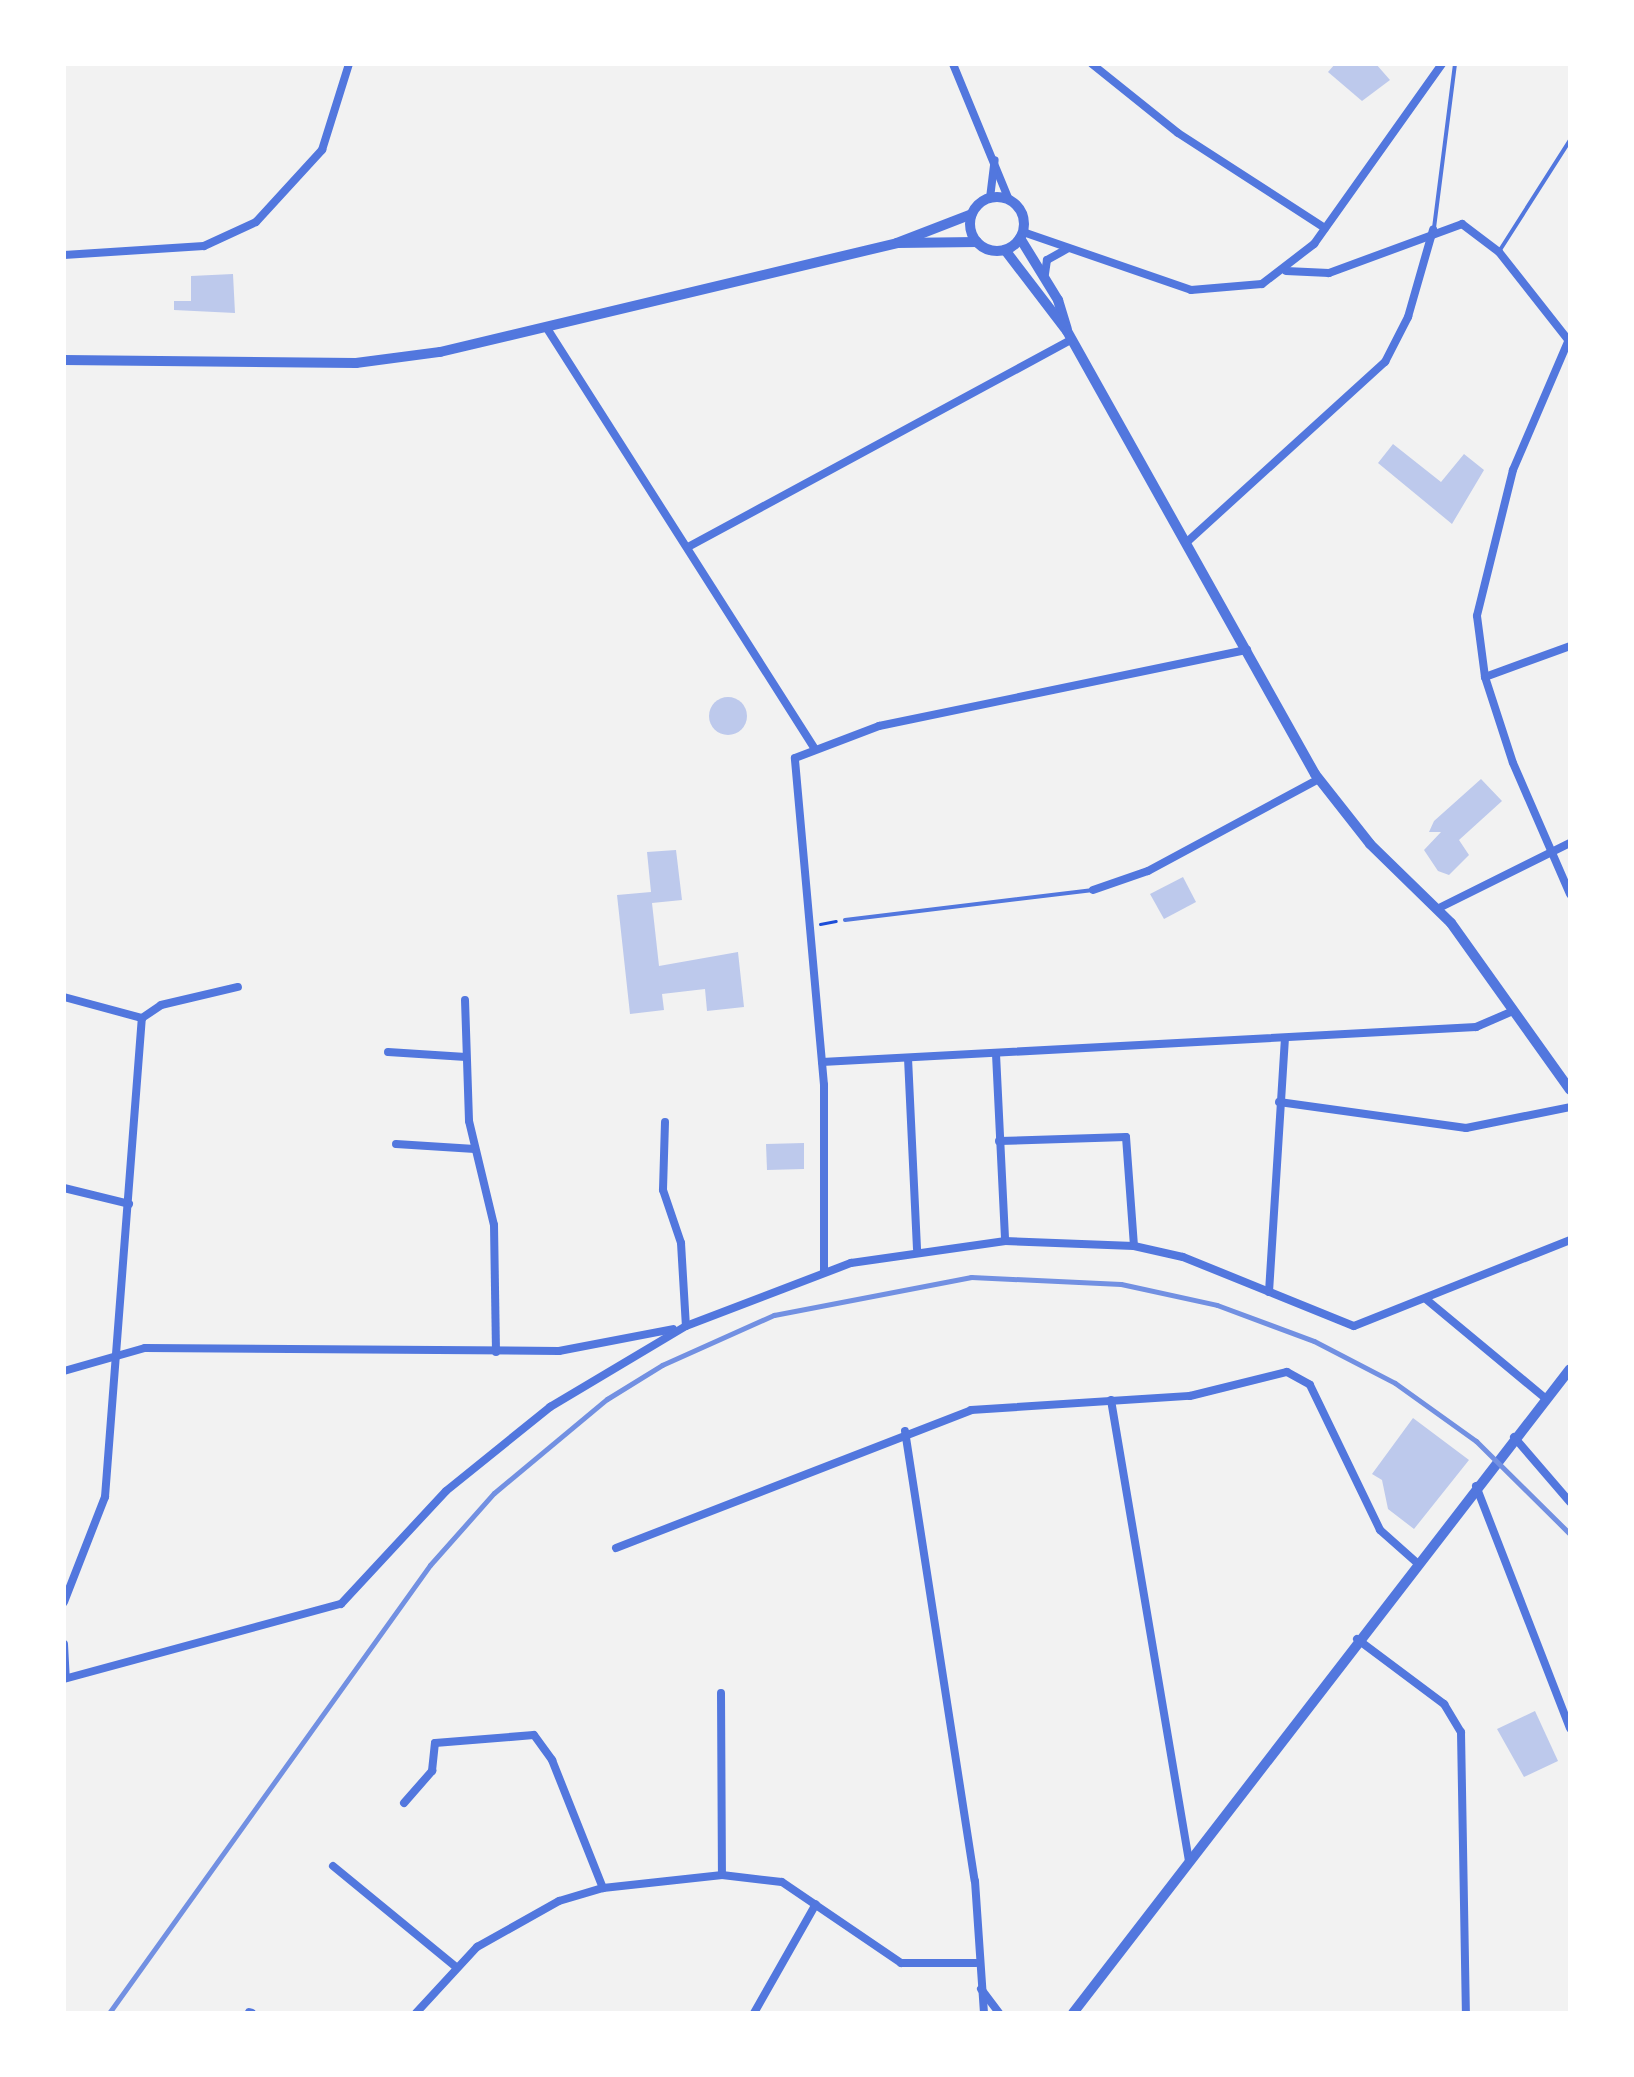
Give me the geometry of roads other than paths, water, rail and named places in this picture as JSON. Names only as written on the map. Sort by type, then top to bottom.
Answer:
[{"type":"street","points":[[64,255],[204,246],[256,222],[322,150],[349,64]]},
{"type":"street","points":[[953,64],[995,159],[1009,200],[1021,210],[1022,235],[1045,274],[1069,336]]},
{"type":"street","points":[[1092,64],[1167,125],[1325,228]]},
{"type":"street","points":[[1022,235],[1204,292],[1251,288],[1286,271],[1325,228],[1442,64]]},
{"type":"street","points":[[64,360],[356,363],[548,330],[897,243],[972,214],[990,198],[995,159]]},
{"type":"street","points":[[990,198],[1009,200]]},
{"type":"street","points":[[972,214],[977,242]]},
{"type":"street","points":[[1286,271],[1329,273],[1433,230],[1462,224],[1499,252],[1569,339],[1513,470],[1477,616],[1485,677],[1549,852],[1570,894]]},
{"type":"street","points":[[1187,542],[1385,362],[1408,317],[1433,230]]},
{"type":"street","points":[[1005,250],[1022,235]]},
{"type":"street","points":[[897,243],[977,242],[1005,250],[1069,336],[1319,779],[1370,844],[1437,909],[1570,1090]]},
{"type":"street","points":[[1045,274],[1049,257],[1073,249]]},
{"type":"street","points":[[548,330],[814,747]]},
{"type":"street","points":[[688,547],[1069,336]]},
{"type":"street","points":[[1485,677],[1570,646]]},
{"type":"street","points":[[824,1271],[822,1062],[792,763],[814,747],[902,721],[1247,650]]},
{"type":"street","points":[[1093,890],[1148,871],[1319,779]]},
{"type":"street","points":[[1437,909],[1570,843]]},
{"type":"street","points":[[64,997],[142,1018],[161,1005],[238,987]]},
{"type":"street","points":[[465,1000],[466,1057],[475,1149],[494,1225],[496,1352]]},
{"type":"street","points":[[822,1062],[1486,1026],[1513,1011]]},
{"type":"street","points":[[64,1602],[105,1497],[119,1353],[142,1018]]},
{"type":"street","points":[[1269,1292],[1285,1039]]},
{"type":"street","points":[[388,1052],[466,1057]]},
{"type":"street","points":[[996,1054],[1005,1241]]},
{"type":"street","points":[[908,1058],[917,1249]]},
{"type":"street","points":[[1279,1102],[1466,1128],[1570,1107]]},
{"type":"street","points":[[665,1122],[663,1190],[681,1243],[686,1326]]},
{"type":"street","points":[[999,1141],[1126,1137],[1134,1246]]},
{"type":"street","points":[[396,1144],[475,1149]]},
{"type":"street","points":[[64,1188],[129,1204]]},
{"type":"street","points":[[64,1371],[119,1353],[496,1352],[604,1346],[686,1326],[824,1271],[917,1249],[1005,1241],[1134,1246],[1269,1292],[1354,1326],[1427,1300],[1570,1240]]},
{"type":"street","points":[[1427,1300],[1545,1398]]},
{"type":"street","points":[[64,1644],[65,1678],[341,1604],[494,1450],[584,1385],[686,1326]]},
{"type":"street","points":[[1073,2013],[1356,1638],[1513,1436],[1570,1369]]},
{"type":"street","points":[[616,1548],[905,1431],[985,1408],[1190,1396],[1287,1372],[1302,1377],[1380,1530],[1416,1562]]},
{"type":"street","points":[[1111,1400],[1189,1862]]},
{"type":"street","points":[[905,1431],[975,1881],[976,1963],[984,2013]]},
{"type":"street","points":[[1513,1436],[1570,1502]]},
{"type":"street","points":[[1476,1484],[1570,1728]]},
{"type":"street","points":[[1356,1638],[1444,1704],[1461,1732],[1466,2013]]},
{"type":"street","points":[[721,1693],[722,1875]]},
{"type":"street","points":[[404,1803],[432,1771],[435,1743],[534,1735],[552,1760],[603,1888]]},
{"type":"street","points":[[333,1866],[456,1967]]},
{"type":"street","points":[[416,2013],[456,1967],[504,1930],[603,1888],[722,1875],[770,1876],[901,1963],[976,1963]]},
{"type":"street","points":[[754,2013],[816,1904]]},
{"type":"street","points":[[980,1989],[999,2013]]},
{"type":"lane","points":[[1433,230],[1455,64]]},
{"type":"lane","points":[[1499,252],[1570,140]]},
{"type":"lane","points":[[845,920],[1093,890]]},
{"type":"railway","points":[[109,2013],[430,1565],[494,1493],[607,1399],[662,1365],[774,1315],[971,1277],[1121,1284],[1217,1305],[1314,1341],[1395,1383],[1476,1441],[1570,1534]]}]
